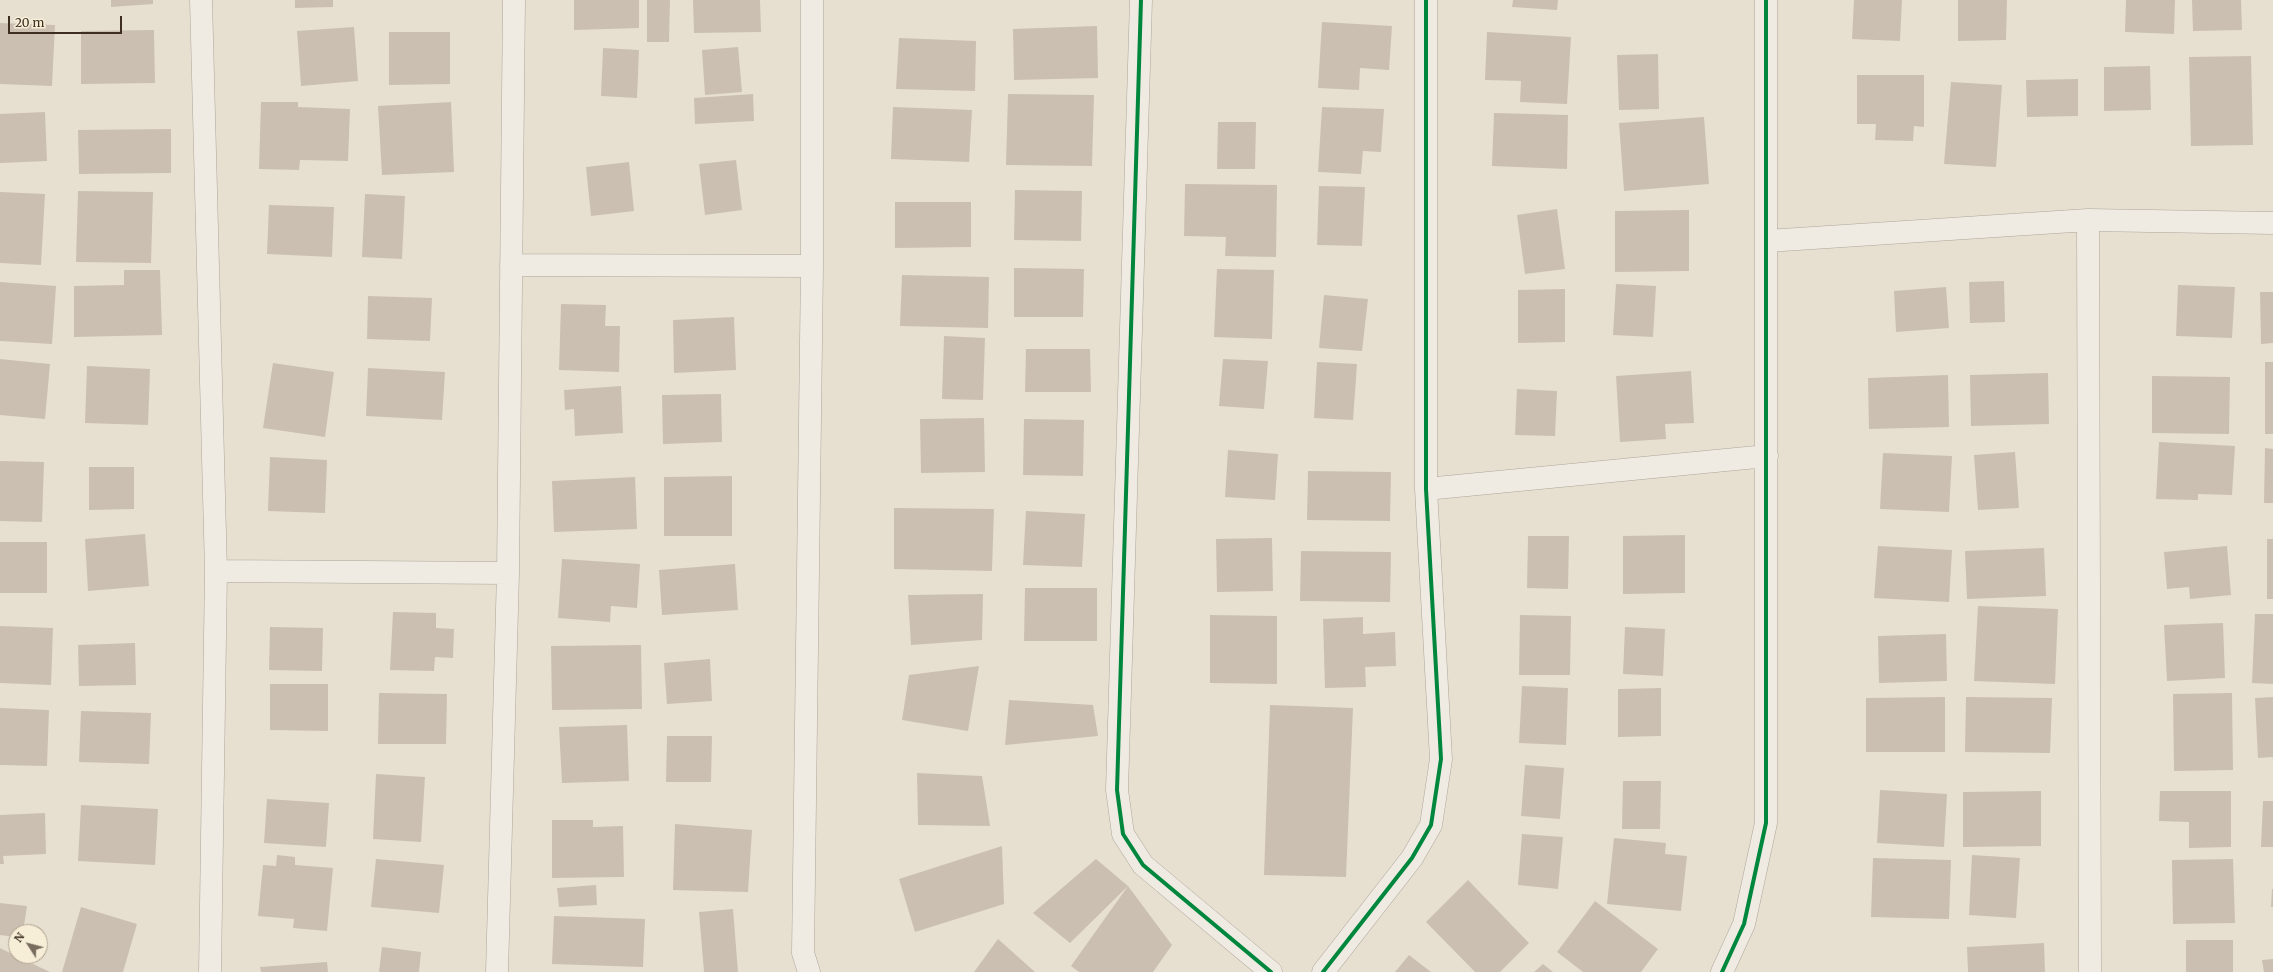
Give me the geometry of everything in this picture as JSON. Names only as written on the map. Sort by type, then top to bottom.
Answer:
[{"type":"street","points":[[201,0],[216,571],[210,972]]},
{"type":"street","points":[[497,972],[508,573],[514,0]]},
{"type":"street","points":[[809,972],[803,953],[812,266],[812,0]]},
{"type":"street","points":[[1141,0],[1117,790],[1123,834],[1144,865],[1271,972]]},
{"type":"street","points":[[1323,972],[1412,858],[1431,825],[1441,759],[1426,489],[1426,0]]},
{"type":"street","points":[[1722,972],[1744,924],[1766,823],[1766,0]]},
{"type":"street","points":[[1767,241],[2088,220],[2273,224]]},
{"type":"street","points":[[2088,220],[2090,972]]},
{"type":"street","points":[[511,265],[812,266]]},
{"type":"street","points":[[1426,489],[1767,456]]},
{"type":"street","points":[[216,571],[508,573]]},
{"type":"building","points":[[111,0],[153,0],[153,4],[111,7]]},
{"type":"building","points":[[295,0],[333,0],[333,7],[295,8]]},
{"type":"building","points":[[574,0],[639,0],[639,28],[574,30]]},
{"type":"building","points":[[647,0],[670,0],[669,42],[647,42]]},
{"type":"building","points":[[693,0],[760,0],[761,32],[694,33]]},
{"type":"building","points":[[1513,0],[1558,0],[1557,10],[1512,7]]},
{"type":"building","points":[[1854,0],[1902,0],[1900,41],[1852,39]]},
{"type":"building","points":[[1958,0],[2007,0],[2006,40],[1958,41]]},
{"type":"building","points":[[2126,0],[2175,0],[2174,34],[2125,32]]},
{"type":"building","points":[[2192,0],[2241,0],[2242,30],[2193,31]]},
{"type":"building","points":[[1322,22],[1392,26],[1389,70],[1360,68],[1359,90],[1318,88]]},
{"type":"building","points":[[0,23],[55,25],[52,86],[0,84]]},
{"type":"building","points":[[1097,26],[1098,78],[1014,80],[1013,29]]},
{"type":"building","points":[[354,27],[358,81],[301,86],[297,31]]},
{"type":"building","points":[[154,30],[155,83],[81,84],[81,31]]},
{"type":"building","points":[[389,32],[450,32],[450,84],[389,85]]},
{"type":"building","points":[[1487,32],[1571,37],[1567,104],[1520,102],[1521,81],[1485,80]]},
{"type":"building","points":[[899,38],[976,41],[975,91],[896,89]]},
{"type":"building","points":[[738,47],[742,92],[705,95],[702,50]]},
{"type":"building","points":[[603,48],[639,50],[637,98],[601,96]]},
{"type":"building","points":[[1658,54],[1659,109],[1619,110],[1617,55]]},
{"type":"building","points":[[2251,56],[2253,145],[2191,146],[2189,57]]},
{"type":"building","points":[[2150,66],[2151,110],[2104,111],[2104,67]]},
{"type":"building","points":[[1857,75],[1924,75],[1924,127],[1914,126],[1913,141],[1875,140],[1876,124],[1857,124]]},
{"type":"building","points":[[2078,79],[2078,116],[2027,117],[2026,80]]},
{"type":"building","points":[[1951,82],[2002,85],[1996,167],[1944,164]]},
{"type":"building","points":[[753,94],[754,121],[695,124],[694,98]]},
{"type":"building","points":[[1008,94],[1094,95],[1092,166],[1006,165]]},
{"type":"building","points":[[261,102],[298,102],[298,107],[350,109],[348,161],[300,160],[299,170],[259,169]]},
{"type":"building","points":[[451,102],[454,172],[382,175],[378,106]]},
{"type":"building","points":[[893,107],[972,110],[969,162],[891,159]]},
{"type":"building","points":[[1322,107],[1384,109],[1381,152],[1363,151],[1361,174],[1318,172]]},
{"type":"building","points":[[45,112],[47,161],[0,163],[0,114]]},
{"type":"building","points":[[1494,113],[1568,115],[1567,169],[1492,166]]},
{"type":"building","points":[[1704,117],[1709,184],[1624,191],[1619,123]]},
{"type":"building","points":[[1218,122],[1256,122],[1255,169],[1217,169]]},
{"type":"building","points":[[171,129],[171,173],[79,174],[78,130]]},
{"type":"building","points":[[736,160],[742,210],[705,215],[699,164]]},
{"type":"building","points":[[629,162],[634,211],[591,216],[586,167]]},
{"type":"building","points":[[1185,184],[1277,185],[1276,257],[1225,256],[1226,237],[1184,236]]},
{"type":"building","points":[[1319,186],[1365,187],[1362,246],[1317,245]]},
{"type":"building","points":[[1015,190],[1082,191],[1081,241],[1014,240]]},
{"type":"building","points":[[78,191],[153,192],[151,263],[76,262]]},
{"type":"building","points":[[0,192],[45,194],[41,265],[0,263]]},
{"type":"building","points":[[365,194],[405,196],[402,259],[362,257]]},
{"type":"building","points":[[895,202],[971,202],[971,247],[895,248]]},
{"type":"building","points":[[269,205],[334,207],[332,257],[267,254]]},
{"type":"building","points":[[1557,209],[1565,269],[1525,274],[1517,215]]},
{"type":"building","points":[[1689,210],[1689,271],[1615,272],[1615,211]]},
{"type":"building","points":[[1014,268],[1084,269],[1083,317],[1014,317]]},
{"type":"building","points":[[1217,269],[1274,270],[1272,339],[1214,337]]},
{"type":"building","points":[[124,270],[160,270],[162,335],[74,337],[74,286],[124,285]]},
{"type":"building","points":[[902,275],[989,277],[988,328],[900,326]]},
{"type":"building","points":[[2004,281],[2005,322],[1970,323],[1969,282]]},
{"type":"building","points":[[0,282],[56,286],[52,344],[0,341]]},
{"type":"building","points":[[1616,284],[1656,286],[1653,337],[1613,335]]},
{"type":"building","points":[[2178,285],[2235,287],[2232,338],[2176,336]]},
{"type":"building","points":[[1946,287],[1949,328],[1896,332],[1894,291]]},
{"type":"building","points":[[1565,289],[1565,342],[1518,343],[1518,290]]},
{"type":"building","points":[[2260,292],[2273,292],[2273,343],[2261,344]]},
{"type":"building","points":[[1324,295],[1368,299],[1362,351],[1319,348]]},
{"type":"building","points":[[368,296],[432,298],[430,341],[367,339]]},
{"type":"building","points":[[561,304],[606,305],[605,326],[620,326],[619,372],[559,370]]},
{"type":"building","points":[[734,317],[736,370],[674,373],[673,320]]},
{"type":"building","points":[[944,336],[985,338],[983,400],[942,399]]},
{"type":"building","points":[[1026,349],[1090,349],[1091,392],[1025,392]]},
{"type":"building","points":[[0,359],[50,364],[45,419],[0,415]]},
{"type":"building","points":[[1223,359],[1268,361],[1264,409],[1219,406]]},
{"type":"building","points":[[1317,362],[1357,364],[1353,420],[1314,418]]},
{"type":"building","points":[[2265,362],[2273,362],[2273,434],[2265,434]]},
{"type":"building","points":[[273,363],[334,372],[325,437],[263,428]]},
{"type":"building","points":[[87,366],[150,369],[148,425],[85,423]]},
{"type":"building","points":[[368,368],[445,372],[442,420],[366,416]]},
{"type":"building","points":[[1691,371],[1694,423],[1665,424],[1666,439],[1620,442],[1616,376]]},
{"type":"building","points":[[2048,373],[2049,424],[1971,426],[1970,375]]},
{"type":"building","points":[[1948,375],[1949,427],[1869,429],[1868,378]]},
{"type":"building","points":[[2152,376],[2230,377],[2229,434],[2152,433]]},
{"type":"building","points":[[621,386],[623,433],[575,436],[574,409],[565,410],[564,390]]},
{"type":"building","points":[[1517,389],[1557,391],[1555,436],[1515,435]]},
{"type":"building","points":[[721,394],[722,442],[663,444],[662,395]]},
{"type":"building","points":[[984,418],[985,472],[921,473],[920,419]]},
{"type":"building","points":[[1024,419],[1084,420],[1083,476],[1023,475]]},
{"type":"building","points":[[2159,442],[2235,446],[2232,495],[2198,494],[2198,500],[2156,499]]},
{"type":"building","points":[[2265,448],[2273,449],[2273,503],[2264,503]]},
{"type":"building","points":[[1228,450],[1278,454],[1275,500],[1225,497]]},
{"type":"building","points":[[2015,452],[2019,508],[1978,510],[1974,455]]},
{"type":"building","points":[[1883,453],[1952,456],[1949,512],[1880,509]]},
{"type":"building","points":[[270,457],[327,460],[325,513],[268,511]]},
{"type":"building","points":[[0,461],[44,462],[42,522],[0,521]]},
{"type":"building","points":[[89,467],[134,467],[134,509],[89,510]]},
{"type":"building","points":[[1308,471],[1391,472],[1390,521],[1307,520]]},
{"type":"building","points":[[732,476],[732,536],[664,536],[664,477]]},
{"type":"building","points":[[635,477],[637,529],[554,532],[552,481]]},
{"type":"building","points":[[894,508],[994,509],[992,571],[894,569]]},
{"type":"building","points":[[1026,511],[1085,514],[1082,567],[1023,565]]},
{"type":"building","points":[[145,534],[149,586],[88,591],[85,539]]},
{"type":"building","points":[[1685,535],[1685,593],[1623,594],[1623,536]]},
{"type":"building","points":[[1528,536],[1569,536],[1568,589],[1527,588]]},
{"type":"building","points":[[1272,538],[1273,591],[1217,592],[1216,539]]},
{"type":"building","points":[[2267,539],[2273,539],[2273,599],[2267,599]]},
{"type":"building","points":[[0,542],[47,542],[47,593],[0,593]]},
{"type":"building","points":[[1878,546],[1952,550],[1949,602],[1874,598]]},
{"type":"building","points":[[2227,546],[2231,595],[2190,599],[2189,587],[2167,589],[2164,552]]},
{"type":"building","points":[[2044,548],[2046,596],[1967,599],[1965,551]]},
{"type":"building","points":[[1301,551],[1391,552],[1390,602],[1300,601]]},
{"type":"building","points":[[562,559],[640,564],[637,608],[611,606],[610,622],[558,618]]},
{"type":"building","points":[[735,564],[738,610],[662,615],[659,570]]},
{"type":"building","points":[[1025,588],[1097,588],[1097,641],[1024,641]]},
{"type":"building","points":[[983,594],[982,640],[911,645],[908,595]]},
{"type":"building","points":[[1978,606],[2058,609],[2055,684],[1974,681]]},
{"type":"building","points":[[393,612],[436,613],[436,628],[454,629],[453,658],[435,657],[434,671],[390,670]]},
{"type":"building","points":[[2255,614],[2273,614],[2273,684],[2252,683]]},
{"type":"building","points":[[1210,615],[1277,616],[1277,684],[1210,683]]},
{"type":"building","points":[[1520,615],[1571,616],[1570,675],[1519,675]]},
{"type":"building","points":[[1363,617],[1363,634],[1395,632],[1396,666],[1365,667],[1366,687],[1325,688],[1323,619]]},
{"type":"building","points":[[2223,623],[2225,678],[2167,681],[2164,625]]},
{"type":"building","points":[[0,626],[53,628],[51,685],[0,683]]},
{"type":"building","points":[[270,627],[323,628],[322,671],[269,670]]},
{"type":"building","points":[[1625,627],[1665,629],[1663,676],[1623,674]]},
{"type":"building","points":[[1946,634],[1947,681],[1879,683],[1878,636]]},
{"type":"building","points":[[135,643],[136,685],[79,686],[78,645]]},
{"type":"building","points":[[641,645],[642,709],[552,710],[551,646]]},
{"type":"building","points":[[710,659],[712,701],[667,704],[664,663]]},
{"type":"building","points":[[979,666],[968,731],[902,720],[909,675]]},
{"type":"building","points":[[270,684],[328,684],[328,731],[270,730]]},
{"type":"building","points":[[1522,686],[1568,688],[1566,745],[1519,743]]},
{"type":"building","points":[[1661,688],[1661,736],[1618,737],[1618,689]]},
{"type":"building","points":[[379,693],[447,694],[446,744],[378,744]]},
{"type":"building","points":[[2232,693],[2233,770],[2174,771],[2173,694]]},
{"type":"building","points":[[1945,697],[1945,752],[1866,752],[1866,698]]},
{"type":"building","points":[[1966,697],[2052,698],[2050,753],[1965,752]]},
{"type":"building","points":[[2273,697],[2273,757],[2258,758],[2255,698]]},
{"type":"building","points":[[1009,700],[1093,705],[1098,736],[1005,745]]},
{"type":"building","points":[[1270,705],[1353,708],[1346,877],[1264,875]]},
{"type":"building","points":[[0,708],[49,710],[47,766],[0,765]]},
{"type":"building","points":[[81,711],[151,713],[149,764],[79,762]]},
{"type":"building","points":[[627,725],[629,781],[562,783],[559,727]]},
{"type":"building","points":[[667,736],[712,736],[711,782],[666,782]]},
{"type":"building","points":[[1525,765],[1564,768],[1560,819],[1521,816]]},
{"type":"building","points":[[917,773],[982,776],[990,826],[918,825]]},
{"type":"building","points":[[376,774],[425,777],[421,842],[373,839]]},
{"type":"building","points":[[1623,781],[1661,781],[1660,829],[1622,829]]},
{"type":"building","points":[[1880,790],[1947,794],[1944,847],[1877,843]]},
{"type":"building","points":[[2041,791],[2041,846],[1963,847],[1963,792]]},
{"type":"building","points":[[2160,791],[2231,791],[2231,847],[2189,848],[2189,822],[2159,821]]},
{"type":"building","points":[[267,799],[329,803],[326,847],[264,843]]},
{"type":"building","points":[[2263,801],[2273,801],[2273,847],[2261,847]]},
{"type":"building","points":[[81,805],[158,809],[155,865],[78,861]]},
{"type":"building","points":[[45,813],[46,854],[3,856],[4,864],[0,864],[0,815]]},
{"type":"building","points":[[552,820],[593,820],[593,827],[623,826],[624,877],[552,878]]},
{"type":"building","points":[[675,824],[752,830],[748,892],[673,890]]},
{"type":"building","points":[[1522,834],[1563,837],[1558,889],[1518,885]]},
{"type":"building","points":[[1614,838],[1666,843],[1665,854],[1687,856],[1681,911],[1607,904]]},
{"type":"building","points":[[1002,846],[1004,904],[915,932],[899,879]]},
{"type":"building","points":[[277,855],[295,857],[295,865],[333,868],[327,931],[293,928],[294,919],[258,916],[263,865],[276,866]]},
{"type":"building","points":[[1972,855],[2020,858],[2016,918],[1969,915]]},
{"type":"building","points":[[1873,858],[1951,860],[1949,919],[1871,917]]},
{"type":"building","points":[[376,859],[444,865],[439,913],[371,907]]},
{"type":"building","points":[[1096,859],[1128,886],[1070,943],[1033,913]]},
{"type":"building","points":[[2233,859],[2235,923],[2173,924],[2172,860]]},
{"type":"building","points":[[1468,880],[1529,943],[1500,972],[1475,972],[1426,922]]},
{"type":"building","points":[[596,885],[597,905],[559,907],[557,888]]},
{"type":"building","points":[[1128,886],[1172,945],[1153,972],[1079,972],[1071,966]]},
{"type":"building","points":[[2272,889],[2273,907],[2271,907]]},
{"type":"building","points":[[1595,901],[1658,949],[1641,972],[1583,972],[1557,952]]},
{"type":"building","points":[[0,903],[27,906],[24,924],[8,924],[8,936],[0,935]]},
{"type":"building","points":[[81,907],[137,924],[123,972],[62,972]]},
{"type":"building","points":[[733,909],[738,972],[704,972],[699,912]]},
{"type":"building","points":[[554,916],[645,919],[643,967],[552,964]]},
{"type":"building","points":[[998,939],[1035,972],[974,972]]},
{"type":"building","points":[[2186,940],[2233,940],[2233,972],[2186,972]]},
{"type":"building","points":[[2044,943],[2045,972],[1968,972],[1967,947]]},
{"type":"building","points":[[382,947],[421,952],[419,972],[379,972]]},
{"type":"building","points":[[0,948],[8,952],[8,964],[33,964],[50,972],[0,972]]},
{"type":"building","points":[[1409,955],[1431,972],[1395,972]]},
{"type":"building","points":[[2273,959],[2273,972],[2264,972],[2262,960]]},
{"type":"building","points":[[327,962],[328,972],[261,972],[260,967]]},
{"type":"building","points":[[1543,964],[1553,972],[1534,972]]},
{"type":"cycle path","points":[[1141,0],[1117,790],[1123,834],[1143,865],[1271,972]]},
{"type":"cycle path","points":[[1323,972],[1412,858],[1431,825],[1441,759],[1426,489],[1426,0]]},
{"type":"cycle path","points":[[1722,972],[1744,924],[1766,823],[1766,0]]}]
